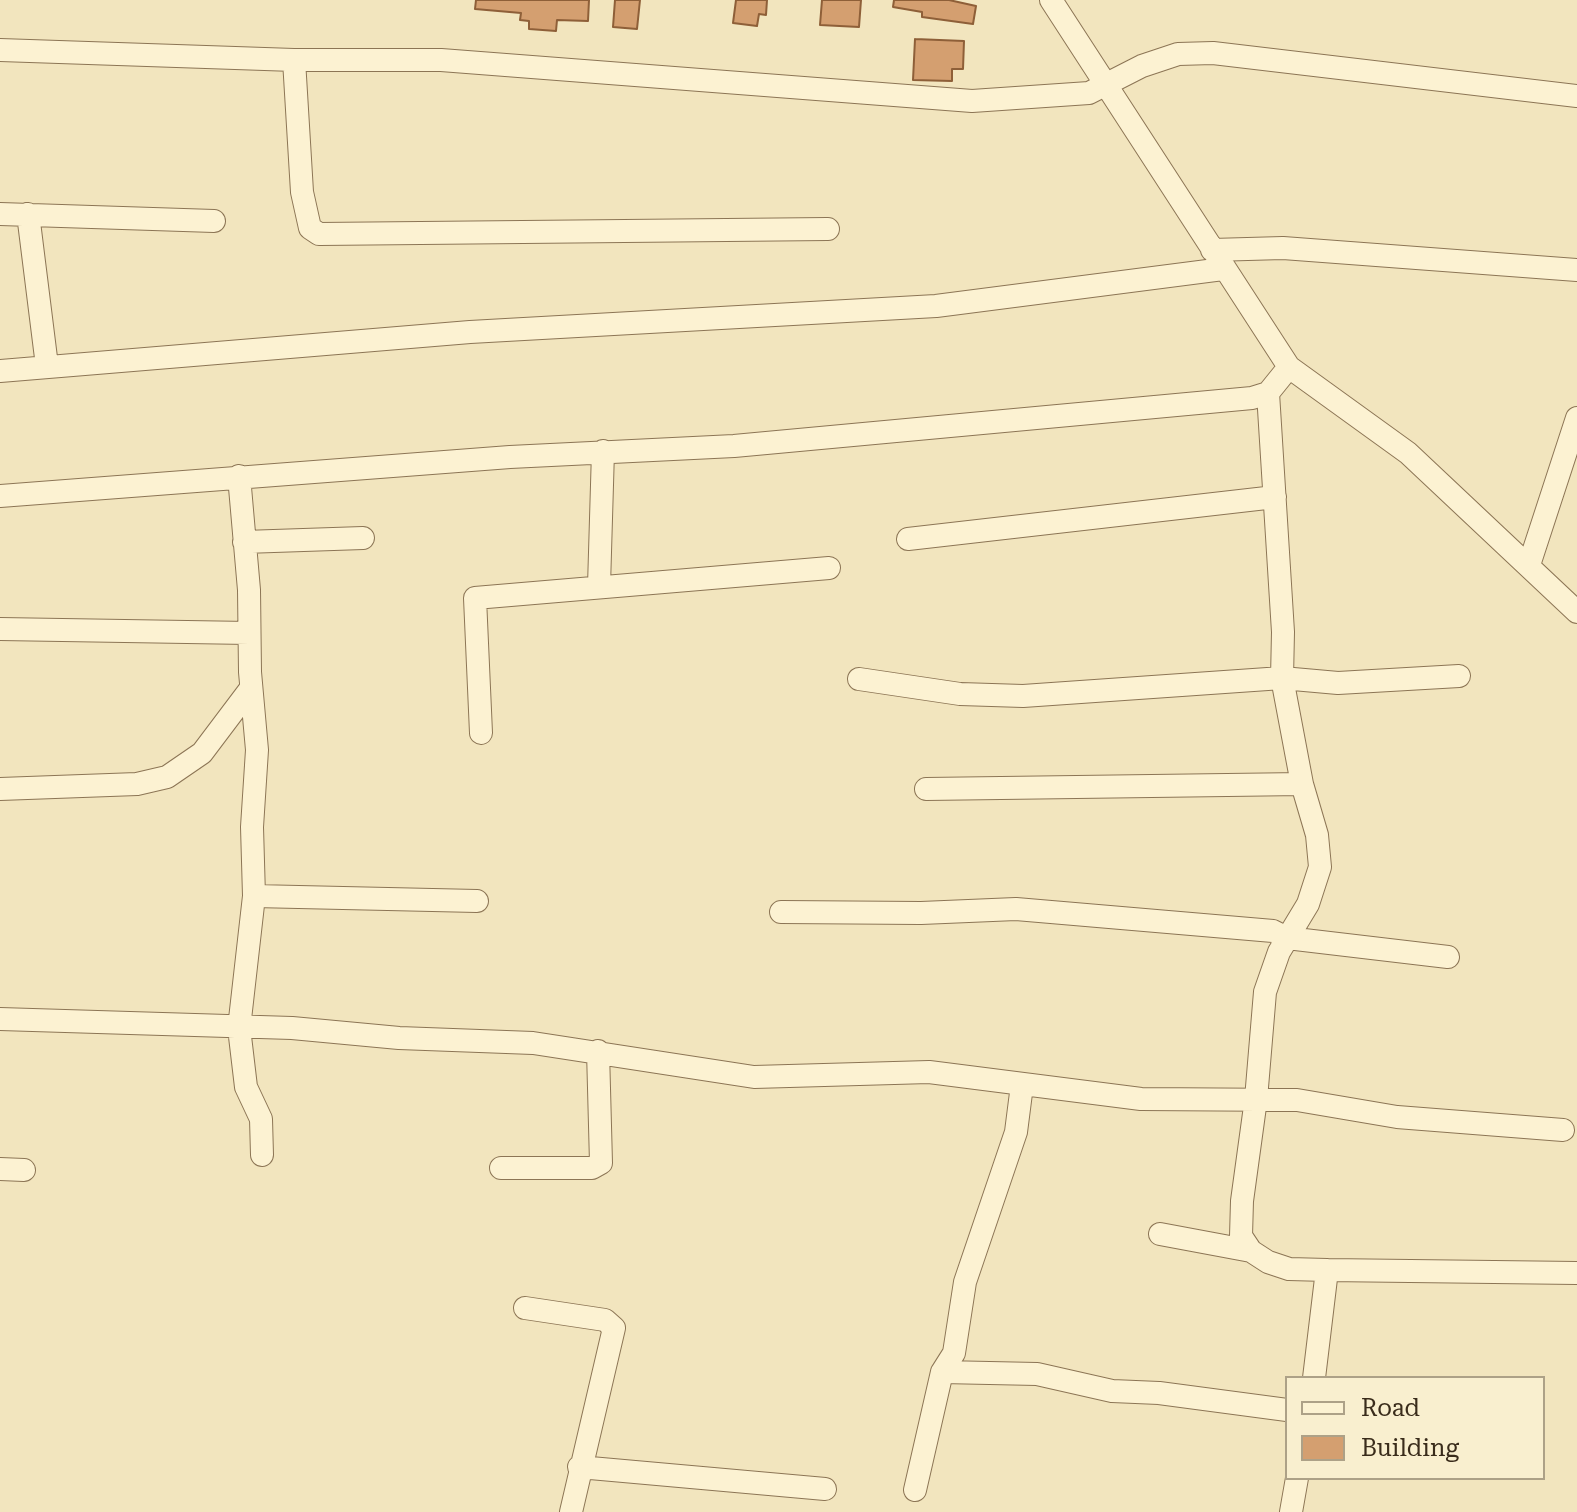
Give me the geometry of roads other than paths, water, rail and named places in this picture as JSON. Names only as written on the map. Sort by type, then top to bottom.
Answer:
[{"type":"street","points":[[1051,0],[1289,367],[1408,453],[1577,612]]},
{"type":"street","points":[[0,50],[488,63],[972,101],[1089,93],[1142,66],[1178,54],[1213,53],[1577,96]]},
{"type":"street","points":[[294,60],[302,192],[310,228],[319,234],[828,229]]},
{"type":"street","points":[[0,214],[214,221]]},
{"type":"street","points":[[28,214],[47,366]]},
{"type":"street","points":[[0,371],[470,332],[936,306],[1283,248],[1577,270]]},
{"type":"street","points":[[0,496],[239,476],[854,435],[1252,398],[1268,393],[1289,367]]},
{"type":"street","points":[[1251,1251],[1241,1236],[1242,1201],[1256,1099],[1265,992],[1287,938],[1308,904],[1320,867],[1317,835],[1302,784],[1282,678],[1268,393]]},
{"type":"street","points":[[1529,565],[1577,418]]},
{"type":"street","points":[[599,586],[603,451]]},
{"type":"street","points":[[239,476],[257,750],[252,827],[254,896],[239,1028],[246,1087],[261,1119],[262,1155]]},
{"type":"street","points":[[908,539],[1275,497]]},
{"type":"street","points":[[244,542],[363,538]]},
{"type":"street","points":[[481,733],[475,598],[829,568]]},
{"type":"street","points":[[0,629],[249,633]]},
{"type":"street","points":[[859,679],[960,694],[1023,696],[1282,678],[1338,683],[1459,676]]},
{"type":"street","points":[[0,789],[137,784],[167,777],[202,753],[251,688]]},
{"type":"street","points":[[926,789],[1302,784]]},
{"type":"street","points":[[254,896],[477,901]]},
{"type":"street","points":[[781,912],[921,913],[1016,909],[1273,931],[1287,938],[1448,957]]},
{"type":"street","points":[[0,1019],[533,1043],[754,1077],[929,1072],[1141,1099],[1297,1100],[1397,1117],[1563,1130]]},
{"type":"street","points":[[501,1168],[592,1168],[601,1163],[598,1051]]},
{"type":"street","points":[[915,1490],[942,1372],[954,1353],[965,1282],[1016,1132],[1022,1085]]},
{"type":"street","points":[[0,1169],[24,1170]]},
{"type":"street","points":[[1160,1234],[1251,1251],[1289,1269],[1577,1273]]},
{"type":"street","points":[[1314,1376],[1327,1270]]},
{"type":"street","points":[[525,1308],[605,1320],[614,1328],[579,1467],[571,1512]]},
{"type":"street","points":[[942,1372],[1037,1374],[1112,1391],[1159,1393],[1285,1410]]},
{"type":"street","points":[[579,1467],[825,1489]]},
{"type":"street","points":[[1291,1512],[1297,1480]]}]
